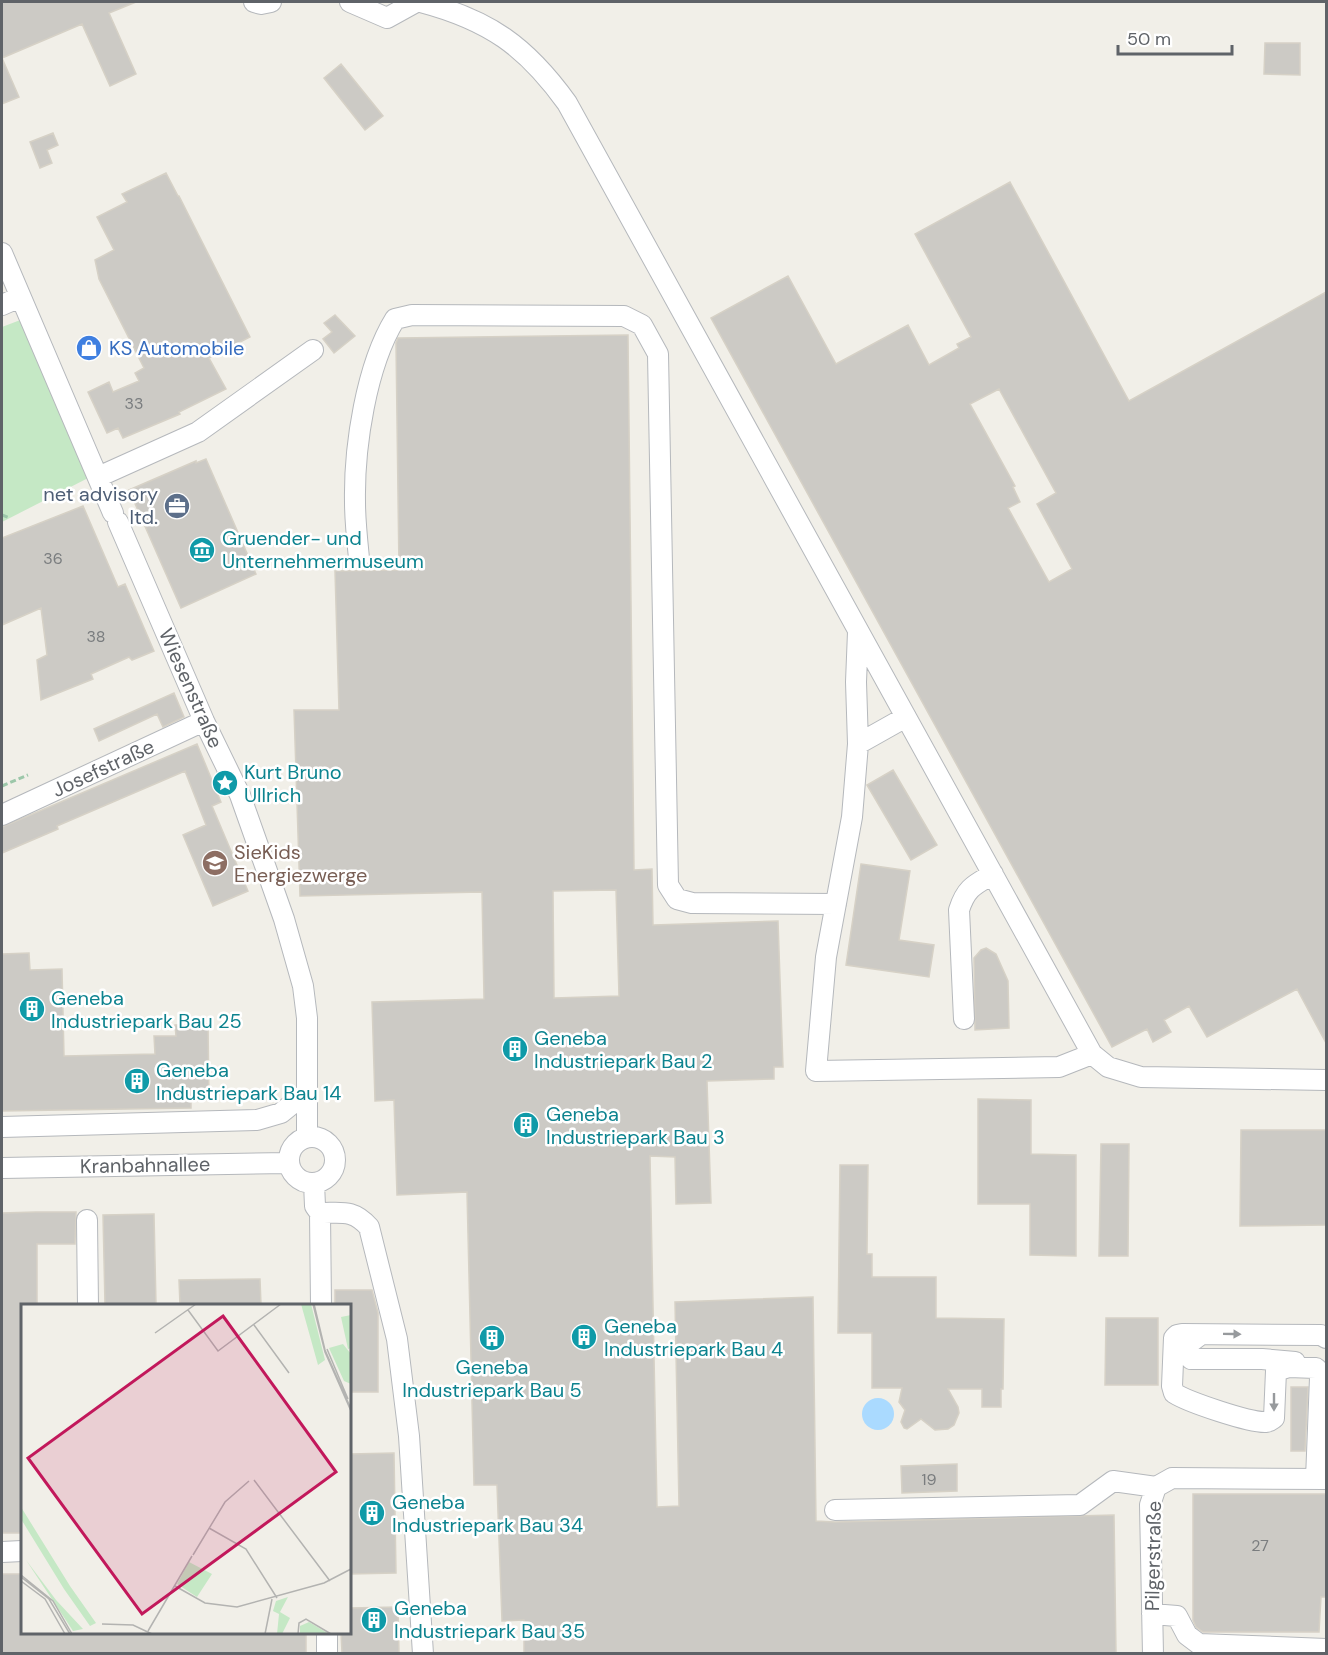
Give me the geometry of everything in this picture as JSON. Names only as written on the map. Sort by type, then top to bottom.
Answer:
[{"type":"street","points":[[254,2],[261,4],[271,2]]},
{"type":"street","points":[[350,2],[387,18],[416,2]]},
{"type":"street","points":[[421,2],[474,20],[499,33],[522,50],[540,68],[567,103],[1092,1054],[1108,1066],[1141,1077],[1326,1080]]},
{"type":"street","name":"Wiesenstraße","points":[[2,253],[204,722],[240,795],[284,919],[303,986],[307,1018],[307,1137]]},
{"type":"street","points":[[2,305],[20,297]]},
{"type":"street","points":[[359,558],[355,503],[362,419],[371,377],[386,333],[395,319],[412,315],[624,316],[642,326],[658,354],[668,885],[677,899],[692,903],[836,904]]},
{"type":"street","points":[[98,477],[198,432],[313,350]]},
{"type":"street","points":[[858,632],[856,682],[858,744],[852,817],[826,957],[816,1071],[1059,1067],[1092,1054]]},
{"type":"street","points":[[858,744],[906,717]]},
{"type":"street","name":"Josefstraße","points":[[2,814],[204,722]]},
{"type":"street","points":[[964,1019],[959,910],[964,896],[972,886],[993,874]]},
{"type":"street","points":[[2,1127],[257,1120],[281,1113],[307,1092]]},
{"type":"street","points":[[307,1137],[320,1138],[328,1142],[335,1156],[332,1172],[326,1178],[314,1183],[298,1179],[292,1173],[288,1163],[289,1152],[294,1144],[307,1137]]},
{"type":"street","name":"Kranbahnallee","points":[[2,1168],[288,1163]]},
{"type":"street","points":[[314,1183],[315,1206],[320,1213],[321,1304]]},
{"type":"street","points":[[320,1213],[350,1213],[360,1218],[369,1227],[397,1339],[409,1436],[423,1653]]},
{"type":"street","points":[[87,1220],[88,1304]]},
{"type":"street","points":[[1202,1334],[1188,1345],[1186,1353],[1191,1359],[1262,1359],[1300,1362],[1320,1372],[1321,1479]]},
{"type":"street","points":[[1311,1367],[1289,1367],[1276,1371],[1273,1420],[1264,1422],[1184,1399],[1174,1393],[1172,1386],[1174,1338],[1177,1335],[1321,1335],[1326,1338]]},
{"type":"street","name":"Pilgerstraße","points":[[1153,1653],[1150,1505],[1155,1487],[1172,1478],[1321,1479]]},
{"type":"street","points":[[835,1510],[1080,1504],[1113,1481],[1155,1487]]},
{"type":"street","points":[[2,1552],[21,1551]]},
{"type":"street","points":[[1152,1614],[1178,1616],[1187,1635],[1199,1644],[1326,1649]]},
{"type":"street","points":[[327,1634],[327,1653]]},
{"type":"path","points":[[2,515],[9,518]]},
{"type":"path","points":[[2,786],[28,775]]},
{"type":"green space","points":[[23,319],[94,475],[2,522],[2,327]]},
{"type":"water","points":[[878,1398],[889,1403],[894,1414],[889,1425],[878,1430],[867,1425],[862,1414],[867,1403]]},
{"type":"building","points":[[2,2],[136,2],[109,13],[136,74],[110,86],[82,24],[2,58]]},
{"type":"building","points":[[1265,43],[1300,43],[1300,75],[1264,74]]},
{"type":"building","points":[[2,58],[19,97],[2,104]]},
{"type":"building","points":[[341,64],[383,116],[365,130],[324,78]]},
{"type":"building","points":[[53,133],[58,145],[47,150],[52,163],[40,168],[30,142]]},
{"type":"building","points":[[166,173],[250,337],[209,358],[226,389],[179,412],[180,414],[123,438],[118,428],[107,433],[88,392],[109,382],[113,392],[139,381],[135,373],[144,368],[99,279],[95,260],[114,250],[97,217],[127,202],[122,194]]},
{"type":"building","points":[[1010,182],[1129,401],[1326,292],[1326,1043],[1297,989],[1207,1037],[1189,1006],[1164,1020],[1171,1032],[1153,1042],[1147,1029],[1112,1047],[711,318],[788,276],[836,364],[908,325],[929,365],[959,348],[957,344],[971,337],[915,234]],"holes":[[[999,389],[1056,493],[1037,504],[1072,569],[1049,582],[1008,508],[1020,502],[1013,487],[1015,486],[970,404]]]},
{"type":"building","points":[[335,315],[355,336],[334,353],[323,339],[332,332],[324,323]]},
{"type":"building","points":[[628,335],[634,870],[652,869],[653,925],[778,921],[783,1067],[774,1067],[774,1079],[707,1081],[711,1203],[676,1204],[675,1157],[650,1156],[657,1507],[679,1506],[675,1302],[813,1297],[816,1521],[1114,1515],[1116,1653],[524,1653],[524,1620],[502,1621],[497,1485],[474,1485],[467,1192],[397,1195],[394,1100],[375,1101],[372,1002],[484,999],[482,892],[300,896],[294,710],[339,710],[335,571],[399,570],[396,343],[398,338]],"holes":[[[616,890],[619,996],[554,998],[553,891]]]},
{"type":"building","points":[[206,459],[256,574],[181,608],[129,490],[196,461],[196,463]]},
{"type":"building","points":[[83,506],[118,587],[125,584],[154,651],[132,660],[129,657],[91,674],[93,679],[41,700],[37,660],[47,655],[41,608],[2,625],[2,538]]},
{"type":"building","points":[[174,693],[184,717],[163,727],[157,714],[99,741],[94,729]]},
{"type":"building","points":[[197,744],[221,802],[212,806],[248,891],[213,906],[183,835],[206,825],[185,771],[57,826],[58,829],[2,853],[2,827]]},
{"type":"building","points":[[893,770],[937,845],[911,860],[867,785]]},
{"type":"building","points":[[861,864],[910,871],[899,940],[934,945],[929,977],[846,965]]},
{"type":"building","points":[[986,948],[996,954],[1008,981],[1009,1028],[975,1030],[974,958]]},
{"type":"building","points":[[29,953],[30,970],[62,969],[64,1056],[155,1054],[154,1036],[176,1036],[175,1025],[208,1024],[209,1100],[191,1101],[191,1108],[2,1111],[2,954]]},
{"type":"building","points":[[978,1099],[1031,1100],[1031,1154],[1076,1155],[1076,1256],[1030,1255],[1030,1204],[978,1204]]},
{"type":"building","points":[[1241,1130],[1326,1130],[1326,1225],[1240,1226]]},
{"type":"building","points":[[1101,1144],[1129,1144],[1128,1256],[1099,1256]]},
{"type":"building","points":[[840,1165],[868,1165],[867,1254],[872,1254],[872,1277],[936,1277],[936,1318],[1004,1319],[1001,1407],[982,1407],[982,1389],[948,1389],[959,1413],[954,1425],[948,1429],[935,1430],[921,1419],[907,1429],[901,1422],[905,1410],[899,1402],[902,1388],[872,1388],[872,1333],[838,1333]]},
{"type":"building","points":[[76,1212],[75,1244],[37,1244],[37,1304],[21,1304],[21,1533],[2,1533],[2,1213]]},
{"type":"building","points":[[154,1214],[156,1304],[105,1304],[103,1215]]},
{"type":"building","points":[[260,1279],[261,1304],[180,1304],[179,1280]]},
{"type":"building","points":[[335,1290],[372,1290],[378,1313],[378,1392],[351,1392],[351,1304],[335,1304]]},
{"type":"building","points":[[1106,1318],[1158,1318],[1158,1385],[1105,1385]]},
{"type":"building","points":[[1291,1387],[1308,1387],[1305,1451],[1291,1451]]},
{"type":"building","name":"Geneba Industriepark Bau 34","points":[[394,1453],[396,1573],[351,1574],[351,1454]]},
{"type":"building","points":[[957,1464],[957,1491],[902,1493],[901,1466]]},
{"type":"building","points":[[1193,1494],[1326,1494],[1326,1597],[1321,1597],[1319,1632],[1203,1632],[1196,1627],[1193,1620]]},
{"type":"building","points":[[2,1574],[21,1574],[21,1634],[306,1634],[306,1653],[2,1653]]},
{"type":"building","name":"Geneba Industriepark Bau 35","points":[[398,1607],[399,1653],[342,1653],[341,1634],[351,1634],[351,1608]]},
{"type":"place","name":"KS Automobile","points":[[89,348]]},
{"type":"place","name":"net advisory ltd.","points":[[177,506]]},
{"type":"place","name":"Gruender- und Unternehmermuseum","points":[[202,550]]},
{"type":"place","name":"Kurt Bruno Ullrich","points":[[225,783]]},
{"type":"place","name":"SieKids Energiezwerge","points":[[215,863]]},
{"type":"place","name":"Geneba Industriepark Bau 25","points":[[32,1009]]},
{"type":"place","name":"Geneba Industriepark Bau 2","points":[[515,1049]]},
{"type":"place","name":"Geneba Industriepark Bau 14","points":[[137,1081]]},
{"type":"place","name":"Geneba Industriepark Bau 3","points":[[526,1125]]},
{"type":"place","name":"Geneba Industriepark Bau 4","points":[[584,1337]]},
{"type":"place","name":"Geneba Industriepark Bau 5","points":[[492,1338]]},
{"type":"place","name":"Geneba Industriepark Bau 34","points":[[372,1513]]},
{"type":"place","name":"Geneba Industriepark Bau 35","points":[[374,1620]]}]
